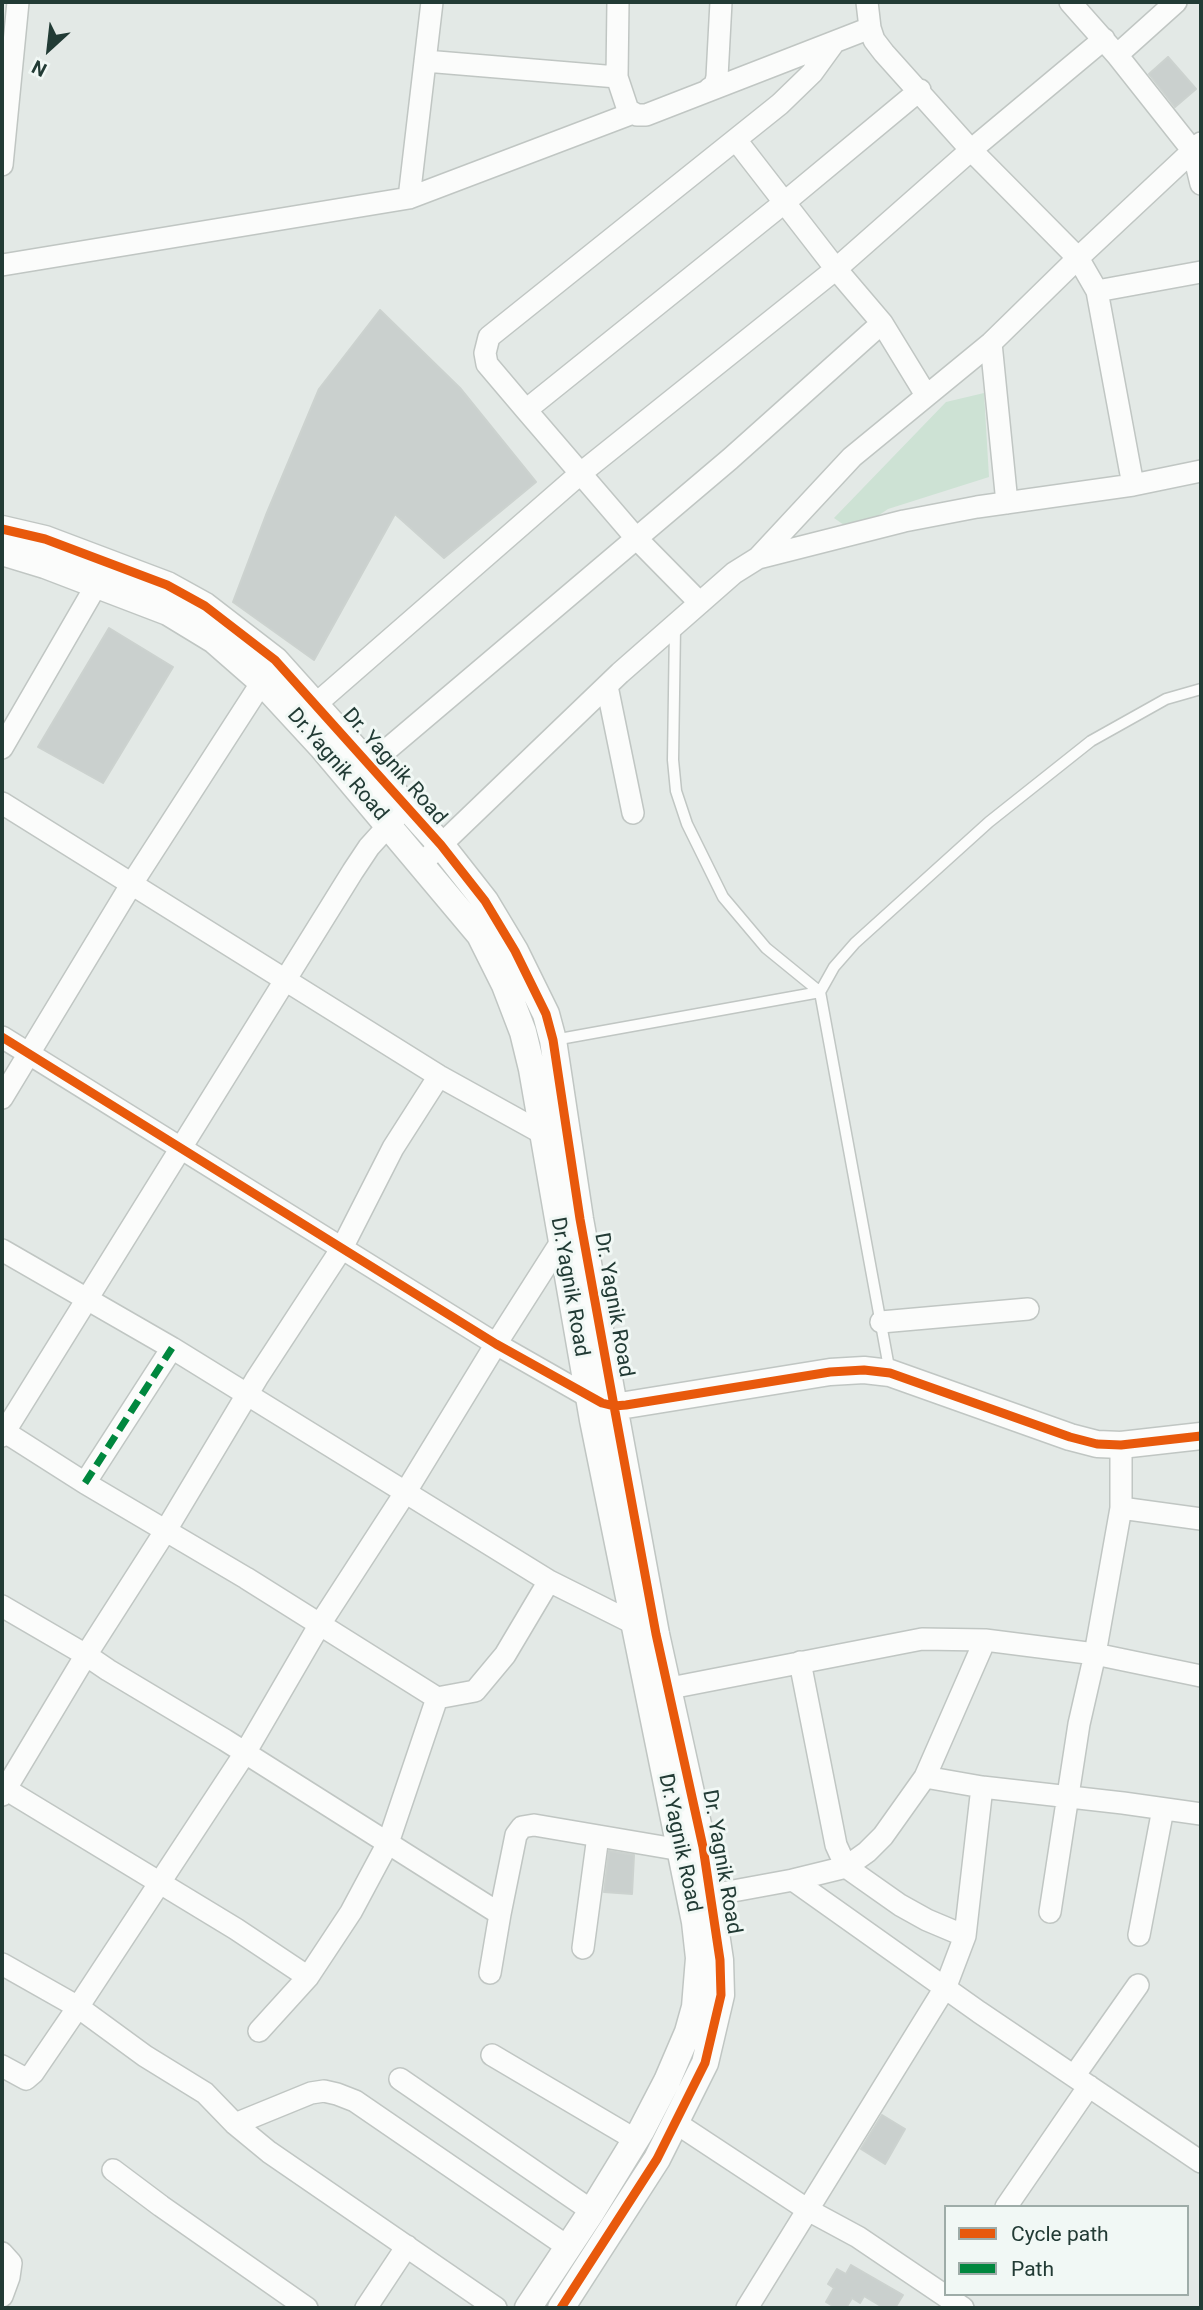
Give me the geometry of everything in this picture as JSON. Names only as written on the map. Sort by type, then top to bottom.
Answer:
[{"type":"street","points":[[2,165],[18,2]]},
{"type":"street","points":[[409,198],[432,2]]},
{"type":"street","points":[[618,2],[617,77],[628,110],[646,115],[870,28]]},
{"type":"street","points":[[709,89],[715,85],[718,77],[721,2]]},
{"type":"street","points":[[867,2],[870,28],[874,40],[884,53],[971,150],[1078,258],[1097,291],[1133,485]]},
{"type":"street","points":[[1070,2],[1197,147],[1201,184]]},
{"type":"street","points":[[316,704],[581,473],[836,269],[971,150],[1176,2]]},
{"type":"street","points":[[700,603],[636,538],[487,364],[485,353],[489,337],[736,140],[812,73],[833,44]]},
{"type":"street","points":[[425,61],[617,77]]},
{"type":"street","points":[[526,410],[920,90]]},
{"type":"street","points":[[2,265],[409,198],[633,113]]},
{"type":"street","points":[[736,140],[881,323],[926,395]]},
{"type":"street","points":[[421,864],[675,624],[734,573],[758,558],[852,457],[991,342],[1197,147]]},
{"type":"street","points":[[1097,291],[1201,272]]},
{"type":"street","points":[[370,764],[730,459],[881,323]]},
{"type":"street","points":[[991,342],[1007,503]]},
{"type":"street","points":[[758,558],[976,507],[1133,485],[1201,471]]},
{"type":"street","name":"Dr. Yagnik Road","points":[[2,529],[45,540],[167,586],[205,606],[275,660],[370,764],[397,815],[441,845],[485,901],[515,951],[546,1014],[553,1040],[580,1219],[614,1406],[645,1630],[701,1897],[720,1960],[721,1995],[705,2063],[676,2123],[657,2159],[561,2308]]},
{"type":"street","name":"Dr.Yagnik Road","points":[[2,552],[45,565],[168,612],[214,640],[262,682],[322,747],[397,815],[421,864],[480,935],[505,985],[526,1045],[589,1397],[645,1630]]},
{"type":"street","points":[[2,748],[97,584]]},
{"type":"street","points":[[2,1098],[131,885],[262,682]]},
{"type":"street","points":[[607,686],[633,813]]},
{"type":"street","points":[[2,803],[439,1076],[542,1133]]},
{"type":"street","points":[[397,815],[354,871],[3,1433],[320,1624],[437,1699],[475,1691],[505,1655],[549,1581]]},
{"type":"street","points":[[2,1037],[496,1343],[589,1397],[614,1406],[830,1372],[864,1370],[890,1373],[1070,1437],[1097,1444],[1121,1445],[1201,1436]]},
{"type":"street","points":[[308,1976],[236,1929],[3,1791],[248,1394],[342,1248],[393,1148],[439,1076]]},
{"type":"street","points":[[2,2066],[26,2079],[33,2073],[78,2007],[245,1753],[320,1624],[561,1242]]},
{"type":"street","points":[[2,1250],[172,1348],[549,1581],[645,1630]]},
{"type":"street","points":[[881,1322],[1028,1309]]},
{"type":"street","points":[[85,1483],[172,1348]]},
{"type":"street","points":[[1050,1912],[1079,1724],[1095,1654],[1121,1508],[1121,1445]]},
{"type":"street","points":[[1121,1508],[1201,1519]]},
{"type":"street","points":[[2,1606],[86,1654],[500,1914]]},
{"type":"street","points":[[659,1690],[922,1639],[985,1640],[1095,1654],[1201,1676]]},
{"type":"street","points":[[701,1897],[846,1867],[867,1852],[883,1836],[925,1777],[985,1640]]},
{"type":"street","points":[[800,1662],[836,1844],[846,1867],[900,1905],[965,1936]]},
{"type":"street","points":[[260,2031],[308,1976],[351,1912],[388,1843],[437,1699]]},
{"type":"street","points":[[925,1777],[982,1787],[1201,1814]]},
{"type":"street","points":[[747,2308],[946,1986],[965,1936],[982,1787]]},
{"type":"street","points":[[1139,1935],[1163,1809]]},
{"type":"street","points":[[490,1973],[516,1835],[522,1826],[534,1825],[692,1849]]},
{"type":"street","points":[[583,1948],[597,1836]]},
{"type":"street","points":[[793,1880],[946,1986],[979,2012],[1201,2162]]},
{"type":"street","name":"Dr.Yagnik Road","points":[[528,2308],[636,2140],[667,2081],[688,2032],[695,2007],[701,1897]]},
{"type":"street","points":[[2,1964],[78,2007],[145,2056],[205,2093],[235,2124],[270,2152],[496,2308]]},
{"type":"street","points":[[1007,2205],[1138,1985]]},
{"type":"street","points":[[492,2055],[636,2140]]},
{"type":"street","points":[[400,2079],[592,2211]]},
{"type":"street","points":[[235,2124],[311,2093],[324,2091],[337,2094],[355,2101],[568,2247]]},
{"type":"street","points":[[676,2123],[808,2210],[858,2238],[942,2299],[963,2308]]},
{"type":"street","points":[[113,2169],[161,2206],[307,2308]]},
{"type":"street","points":[[366,2308],[407,2246]]},
{"type":"street","points":[[2,2253],[11,2263],[2,2296]]},
{"type":"lane","points":[[675,624],[673,760],[676,791],[687,824],[723,897],[766,948],[820,992]]},
{"type":"lane","points":[[890,1373],[820,992],[834,967],[855,943],[989,822],[1081,749],[1118,725],[1166,699],[1201,689]]},
{"type":"lane","points":[[526,1045],[820,992]]},
{"type":"green space","points":[[984,393],[989,477],[888,509],[854,532],[834,518],[946,402]]},
{"type":"building","points":[[1168,57],[1196,89],[1175,107],[1149,74]]},
{"type":"building","points":[[380,310],[460,388],[536,482],[444,558],[395,514],[314,660],[233,602],[319,389]]},
{"type":"building","points":[[109,628],[173,667],[103,783],[38,747]]},
{"type":"building","points":[[609,1851],[634,1855],[632,1894],[604,1892]]},
{"type":"building","points":[[882,2115],[905,2129],[885,2164],[861,2149]]},
{"type":"building","points":[[851,2265],[903,2295],[895,2308],[884,2308],[864,2296],[860,2303],[852,2298],[846,2308],[836,2308],[826,2302],[834,2288],[828,2284],[837,2269],[846,2274]]},
{"type":"marked path","points":[[85,1483],[172,1348]]},
{"type":"cycle path","points":[[2,529],[45,539],[167,585],[205,606],[275,660],[441,845],[485,901],[515,951],[546,1014],[553,1040],[580,1219],[656,1634],[703,1847],[720,1960],[721,1995],[705,2063],[657,2159],[561,2308]]},
{"type":"cycle path","points":[[2,1037],[496,1344],[602,1403],[626,1405],[830,1372],[864,1370],[890,1373],[1070,1437],[1097,1444],[1121,1445],[1201,1436]]}]
